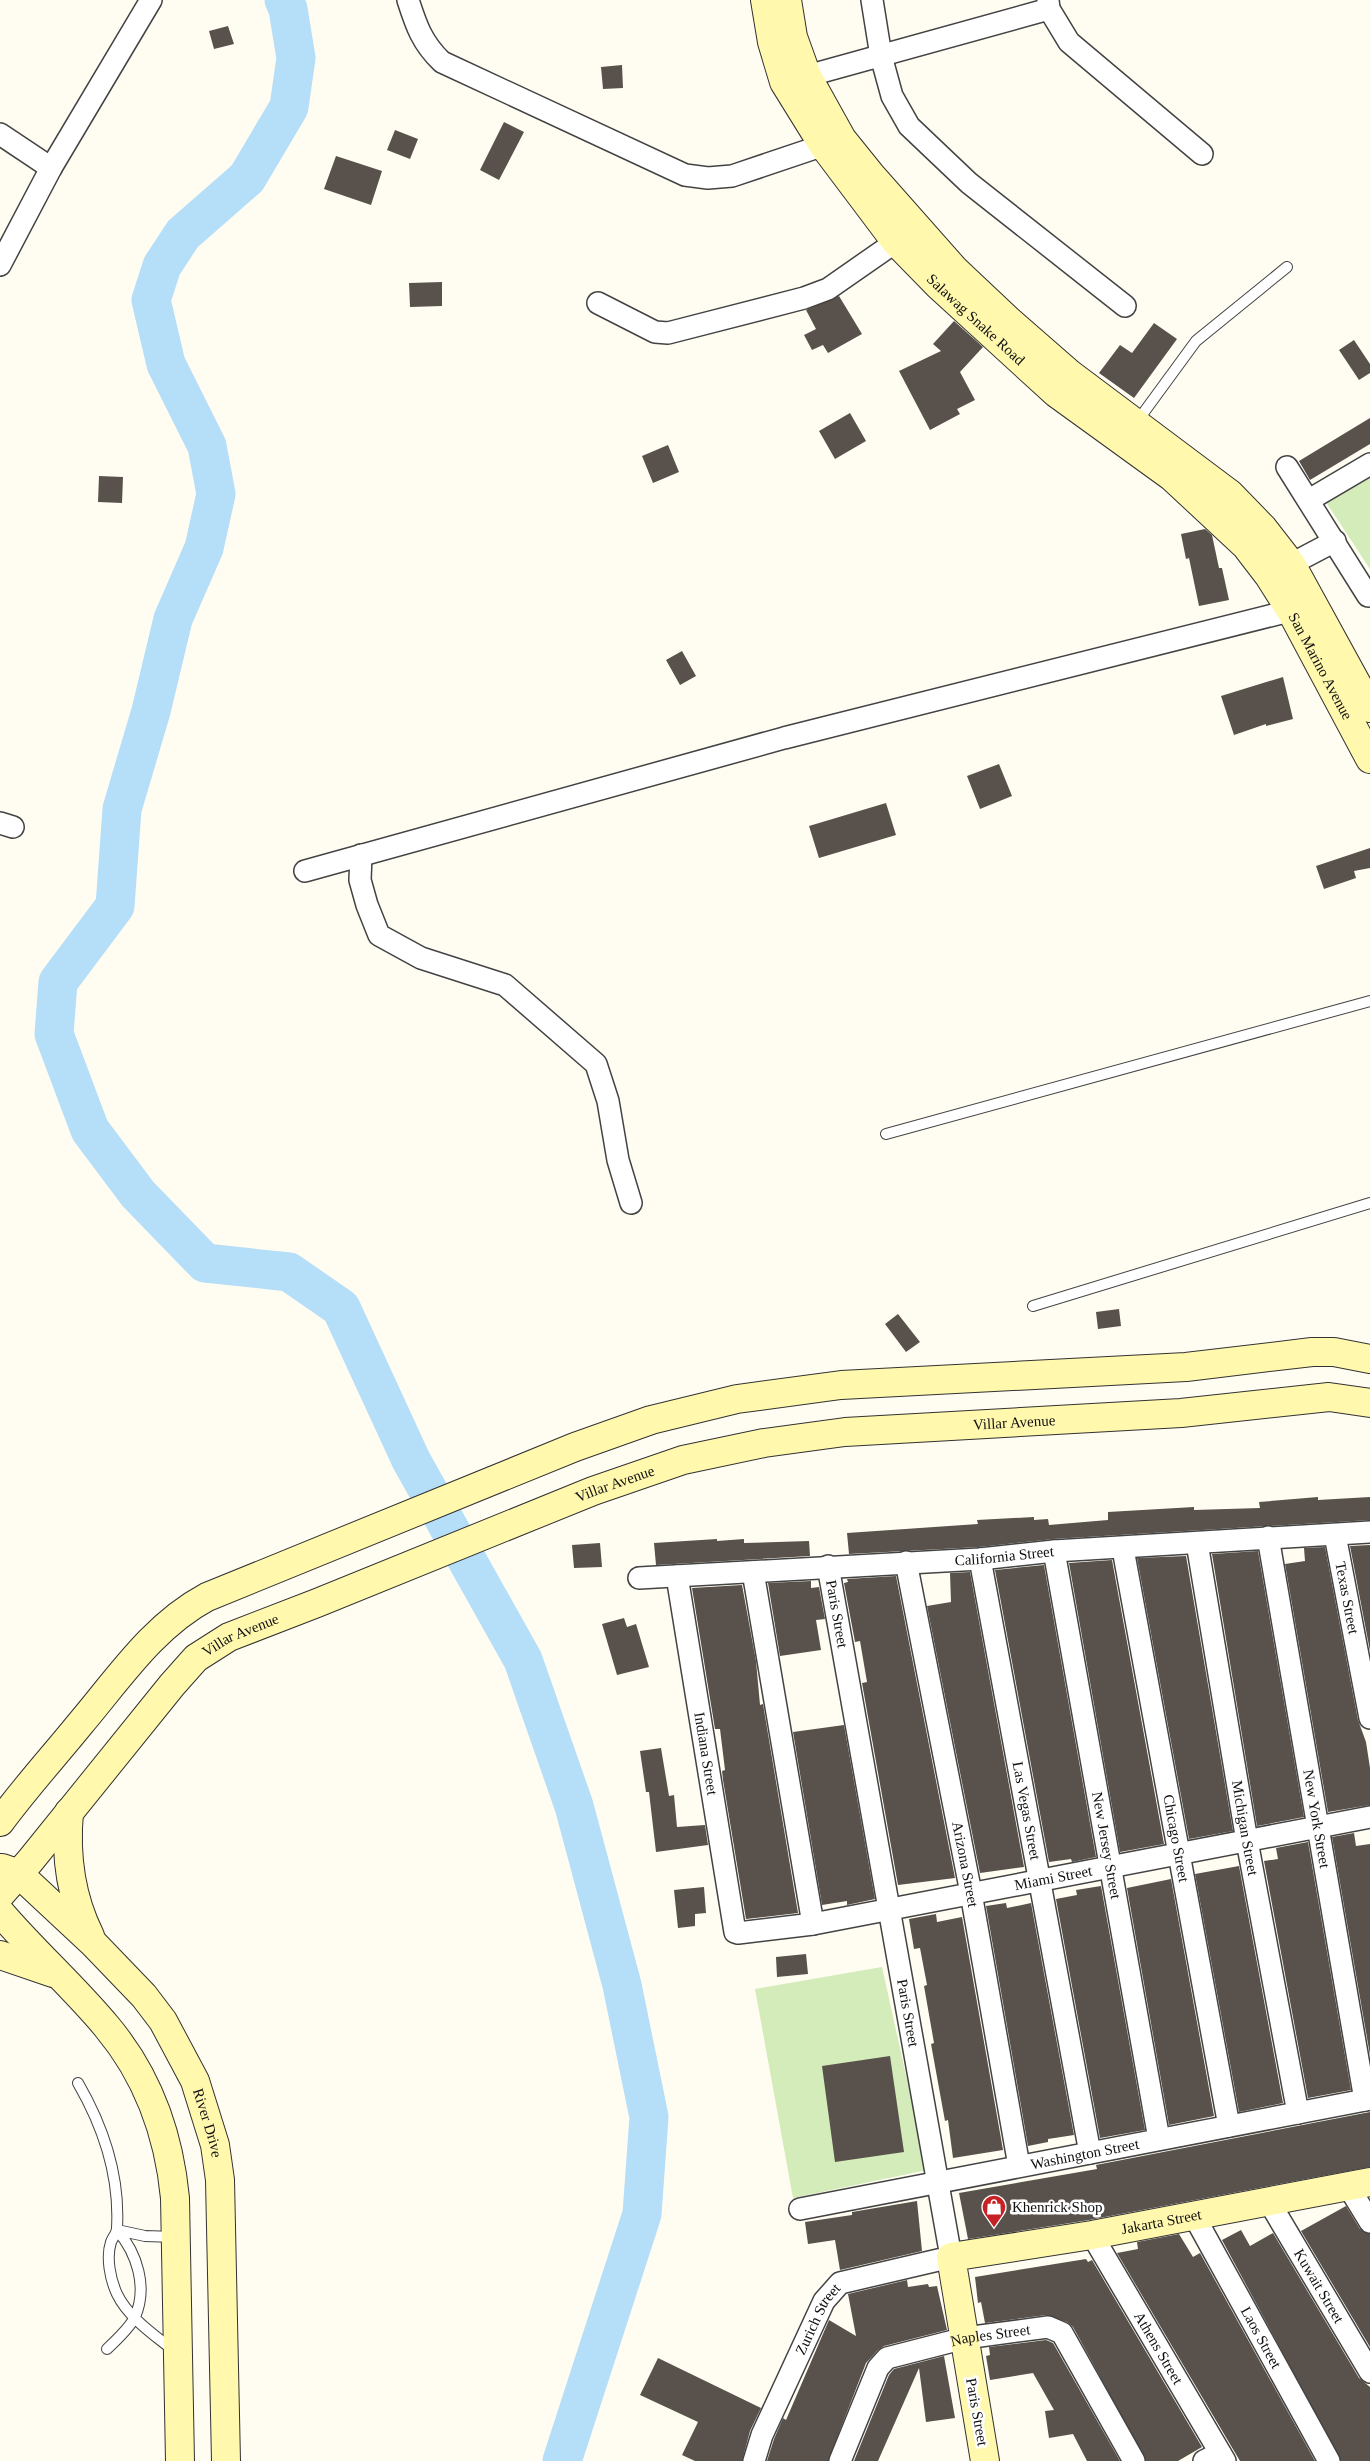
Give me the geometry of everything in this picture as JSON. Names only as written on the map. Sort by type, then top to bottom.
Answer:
[{"type":"main road","name":"Salawag Snake Road","points":[[764,0],[772,42],[784,82],[906,235],[939,286],[1056,393],[1172,477],[1216,515],[1246,546],[1280,570]]},
{"type":"main road","name":"Salawag Snake Road","points":[[787,0],[794,37],[833,142]]},
{"type":"main road","name":"Salawag Snake Road","points":[[906,235],[955,270],[1070,374],[1230,494],[1264,528],[1280,570]]},
{"type":"main road","name":"San Marino Avenue","points":[[1280,570],[1302,608],[1370,708]]},
{"type":"main road","name":"San Marino Avenue","points":[[1302,608],[1370,759]]},
{"type":"main road","points":[[0,1822],[139,1652],[167,1623],[207,1597],[575,1447],[650,1420],[737,1399],[841,1385],[1186,1367],[1312,1352],[1334,1352],[1370,1359]]},
{"type":"main road","name":"Villar Avenue","points":[[0,1894],[10,1870],[69,1812],[196,1658],[229,1637],[593,1491],[682,1460],[764,1443],[845,1432],[1181,1413],[1329,1396],[1370,1403]]},
{"type":"main road","points":[[69,1812],[67,1848],[70,1880],[78,1911],[94,1944]]},
{"type":"main road","name":"River Drive","points":[[10,1870],[94,1944],[144,1996],[163,2021],[195,2081],[215,2146],[222,2228],[226,2461]]},
{"type":"main road","points":[[0,1912],[107,2027],[126,2051],[150,2096],[161,2123],[172,2172],[176,2237],[180,2461]]},
{"type":"main road","points":[[0,1955],[58,1975]]},
{"type":"main road","name":"Jakarta Street","points":[[951,2257],[1092,2235],[1193,2214],[1359,2184]]},
{"type":"main road","name":"Paris Street","points":[[951,2257],[985,2461]]},
{"type":"street","points":[[0,265],[51,168],[151,0]]},
{"type":"street","points":[[408,0],[418,32],[429,50],[442,62],[685,175],[708,178],[732,176],[833,142]]},
{"type":"street","points":[[872,0],[881,56],[892,96],[909,126],[970,183],[1126,306]]},
{"type":"street","points":[[807,76],[881,56],[1049,5],[1070,42],[1202,154]]},
{"type":"street","points":[[0,134],[51,168]]},
{"type":"street","points":[[598,304],[655,332],[668,333],[804,298],[828,289],[906,235]]},
{"type":"street","points":[[1309,500],[1370,464]]},
{"type":"street","points":[[1287,467],[1368,596],[1370,595]]},
{"type":"street","points":[[1280,570],[1335,541]]},
{"type":"street","points":[[305,871],[784,738],[1302,608]]},
{"type":"street","points":[[362,855],[360,880],[367,905],[379,935],[421,958],[505,985],[596,1064],[608,1101],[618,1160],[631,1203]]},
{"type":"street","name":"California Street","points":[[639,1578],[980,1559],[1054,1551],[1370,1532]]},
{"type":"street","name":"Texas Street","points":[[1335,1535],[1370,1718]]},
{"type":"street","name":"New York Street","points":[[1268,1537],[1367,2100]]},
{"type":"street","name":"Michigan Street","points":[[1197,1543],[1247,1841],[1298,2113]]},
{"type":"street","name":"Chicago Street","points":[[1123,1548],[1229,2126]]},
{"type":"street","name":"New Jersey Street","points":[[1054,1551],[1159,2139]]},
{"type":"street","name":"Las Vegas Street","points":[[980,1559],[1090,2153]]},
{"type":"street","name":"Arizona Street","points":[[906,1562],[971,1893],[1019,2166]]},
{"type":"street","name":"Paris Street","points":[[828,1566],[951,2257]]},
{"type":"street","points":[[753,1572],[813,1924]]},
{"type":"street","name":"Indiana Street","points":[[677,1576],[735,1932]]},
{"type":"street","name":"Miami Street","points":[[735,1932],[741,1934],[813,1924],[1370,1817]]},
{"type":"street","name":"Washington Street","points":[[800,2209],[1367,2100]]},
{"type":"street","points":[[1359,2184],[1370,2222]]},
{"type":"street","name":"Kuwait Street","points":[[1268,2200],[1370,2372]]},
{"type":"street","name":"Laos Street","points":[[1193,2214],[1330,2461]]},
{"type":"street","name":"Athens Street","points":[[1092,2235],[1216,2458]]},
{"type":"street","name":"Zurich Street","points":[[754,2461],[762,2435],[824,2302],[840,2283],[951,2257]]},
{"type":"street","name":"Naples Street","points":[[840,2461],[878,2368],[888,2358],[965,2338],[1048,2327],[1062,2333],[1134,2461]]},
{"type":"lane","points":[[1136,424],[1196,341],[1287,267]]},
{"type":"lane","points":[[886,1134],[1370,1001]]},
{"type":"lane","points":[[1033,1306],[1370,1203]]},
{"type":"lane","points":[[78,2083],[103,2131],[112,2161],[117,2230],[111,2242],[109,2257],[110,2275],[116,2293],[134,2317],[178,2354]]},
{"type":"lane","points":[[117,2230],[145,2236],[176,2237]]},
{"type":"lane","points":[[107,2350],[134,2317],[140,2300],[138,2266],[133,2250],[117,2230]]},
{"type":"green space","points":[[1370,472],[1370,569],[1324,499]]},
{"type":"green space","points":[[882,1967],[927,2170],[793,2198],[755,1989]]},
{"type":"building","points":[[228,26],[234,44],[214,49],[209,31]]},
{"type":"building","points":[[622,65],[623,88],[603,89],[601,67]]},
{"type":"building","points":[[504,122],[524,132],[499,180],[480,170]]},
{"type":"building","points":[[395,130],[418,139],[410,159],[387,150]]},
{"type":"building","points":[[336,156],[382,171],[371,205],[324,189]]},
{"type":"building","points":[[442,282],[442,306],[410,307],[409,283]]},
{"type":"building","points":[[839,296],[862,334],[828,353],[823,345],[812,350],[804,335],[816,329],[806,310]]},
{"type":"building","points":[[954,321],[983,347],[960,372],[975,400],[957,409],[960,414],[930,430],[899,371],[941,351],[933,344]]},
{"type":"building","points":[[1154,323],[1177,339],[1134,398],[1099,373],[1120,345],[1132,353]]},
{"type":"building","points":[[1354,340],[1370,364],[1370,373],[1359,380],[1339,350]]},
{"type":"building","points":[[850,413],[866,441],[835,459],[819,431]]},
{"type":"building","points":[[1370,418],[1370,444],[1310,480],[1299,461]]},
{"type":"building","points":[[668,445],[679,472],[653,483],[642,456]]},
{"type":"building","points":[[99,476],[123,477],[122,503],[98,502]]},
{"type":"building","points":[[1205,529],[1212,535],[1219,568],[1222,568],[1229,600],[1199,606],[1189,558],[1186,559],[1181,534]]},
{"type":"building","points":[[682,651],[696,676],[680,685],[666,660]]},
{"type":"building","points":[[1283,677],[1293,719],[1266,726],[1266,724],[1234,735],[1221,696]]},
{"type":"building","points":[[999,764],[1012,796],[980,809],[967,776]]},
{"type":"building","points":[[886,803],[896,835],[819,858],[809,826]]},
{"type":"building","points":[[1370,848],[1370,868],[1354,871],[1356,878],[1324,889],[1316,866]]},
{"type":"building","points":[[1119,1309],[1121,1326],[1098,1329],[1096,1312]]},
{"type":"building","points":[[898,1314],[920,1342],[906,1352],[885,1324]]},
{"type":"building","points":[[1318,1497],[1318,1500],[1370,1497],[1370,1520],[1053,1539],[979,1547],[849,1554],[847,1533],[978,1524],[977,1520],[1034,1517],[1034,1520],[1048,1519],[1049,1525],[1108,1520],[1108,1512],[1194,1507],[1194,1510],[1260,1508],[1259,1502]]},
{"type":"building","points":[[717,1539],[717,1541],[744,1539],[744,1543],[809,1541],[810,1556],[656,1565],[654,1543]]},
{"type":"building","points":[[600,1543],[602,1567],[574,1568],[572,1545]]},
{"type":"building","points":[[1370,1545],[1370,1651],[1350,1546]]},
{"type":"building","points":[[1325,1547],[1358,1720],[1366,1742],[1370,1768],[1370,1805],[1328,1812],[1285,1564],[1305,1561],[1304,1548]]},
{"type":"building","points":[[1258,1551],[1304,1817],[1257,1826],[1212,1554]]},
{"type":"building","points":[[1186,1556],[1233,1831],[1189,1839],[1137,1558]]},
{"type":"building","points":[[1112,1560],[1164,1844],[1120,1852],[1069,1563]]},
{"type":"building","points":[[1044,1565],[1096,1857],[1072,1862],[1071,1859],[1049,1862],[995,1570]]},
{"type":"building","points":[[970,1572],[1024,1867],[980,1873],[927,1606],[951,1602],[950,1573]]},
{"type":"building","points":[[896,1576],[955,1878],[898,1885],[862,1683],[867,1682],[860,1641],[855,1642],[844,1583],[848,1582],[847,1579]]},
{"type":"building","points":[[811,1581],[811,1588],[819,1587],[825,1619],[816,1620],[821,1650],[780,1656],[768,1583]]},
{"type":"building","points":[[742,1585],[756,1661],[760,1705],[763,1704],[798,1913],[746,1919],[723,1780],[722,1771],[725,1770],[720,1729],[715,1729],[692,1588]]},
{"type":"building","points":[[624,1618],[627,1627],[636,1624],[649,1667],[617,1675],[602,1624]]},
{"type":"building","points":[[844,1725],[875,1899],[847,1905],[847,1901],[822,1905],[793,1732]]},
{"type":"building","points":[[661,1748],[669,1796],[674,1795],[677,1827],[705,1825],[708,1845],[656,1852],[649,1792],[646,1792],[640,1751]]},
{"type":"building","points":[[1354,1833],[1356,1846],[1370,1844],[1370,2055],[1332,1837]]},
{"type":"building","points":[[1308,1842],[1351,2090],[1308,2098],[1264,1861],[1278,1859],[1276,1848]]},
{"type":"building","points":[[1239,1866],[1283,2103],[1239,2112],[1195,1874]]},
{"type":"building","points":[[1171,1879],[1214,2116],[1169,2125],[1127,1888]]},
{"type":"building","points":[[1101,1886],[1145,2130],[1100,2138],[1056,1899],[1077,1895],[1076,1890]]},
{"type":"building","points":[[704,1887],[706,1913],[695,1914],[695,1926],[678,1928],[674,1890]]},
{"type":"building","points":[[1006,1903],[1007,1908],[1031,1903],[1074,2135],[1048,2139],[1048,2142],[1028,2146],[986,1906]]},
{"type":"building","points":[[936,1914],[937,1922],[962,1917],[1003,2150],[953,2158],[948,2120],[945,2121],[931,2044],[934,2043],[924,1986],[927,1985],[920,1948],[914,1949],[909,1919]]},
{"type":"building","points":[[806,1954],[808,1974],[777,1977],[776,1957]]},
{"type":"building","points":[[890,2056],[904,2152],[835,2162],[822,2066]]},
{"type":"building","points":[[1370,2112],[1370,2167],[1089,2220],[968,2239],[959,2193],[1097,2169],[1096,2165]]},
{"type":"building","points":[[917,2201],[922,2251],[840,2270],[835,2240],[808,2244],[805,2222],[852,2215],[852,2212]]},
{"type":"building","points":[[1346,2206],[1360,2229],[1370,2234],[1370,2347],[1301,2231]]},
{"type":"building","points":[[1241,2230],[1250,2246],[1273,2233],[1359,2378],[1370,2387],[1370,2461],[1341,2461],[1222,2240]]},
{"type":"building","points":[[1179,2234],[1193,2257],[1200,2253],[1315,2461],[1240,2461],[1117,2253],[1138,2249],[1137,2242]]},
{"type":"building","points":[[1086,2259],[1088,2262],[1092,2260],[1202,2447],[1178,2461],[1146,2461],[1073,2327],[1067,2322],[1046,2315],[985,2323],[981,2302],[978,2303],[975,2277]]},
{"type":"building","points":[[907,2280],[908,2287],[928,2284],[929,2287],[937,2286],[947,2330],[884,2346],[866,2363],[828,2461],[767,2461],[783,2418],[786,2420],[829,2320],[856,2336],[848,2294]]},
{"type":"building","points":[[1046,2340],[1053,2343],[1120,2461],[1087,2461],[1073,2434],[1049,2438],[1045,2411],[1054,2410],[1033,2373],[990,2380],[986,2356],[990,2355],[989,2347]]},
{"type":"building","points":[[944,2356],[955,2418],[926,2422],[919,2368],[878,2461],[854,2461],[889,2375],[894,2369]]},
{"type":"building","points":[[658,2358],[761,2408],[750,2431],[742,2461],[695,2461],[682,2455],[698,2422],[640,2395]]},
{"type":"waterway","points":[[284,0],[288,9],[296,58],[289,107],[247,178],[183,234],[162,266],[151,300],[166,364],[207,446],[216,494],[204,548],[173,619],[151,711],[122,809],[115,906],[58,982],[54,1034],[90,1130],[138,1194],[205,1263],[289,1272],[341,1308],[411,1460],[523,1660],[574,1806],[622,1985],[649,2117],[642,2214],[562,2461]]},
{"type":"place","name":"Khenrick Shop","points":[[994,2228]]}]
